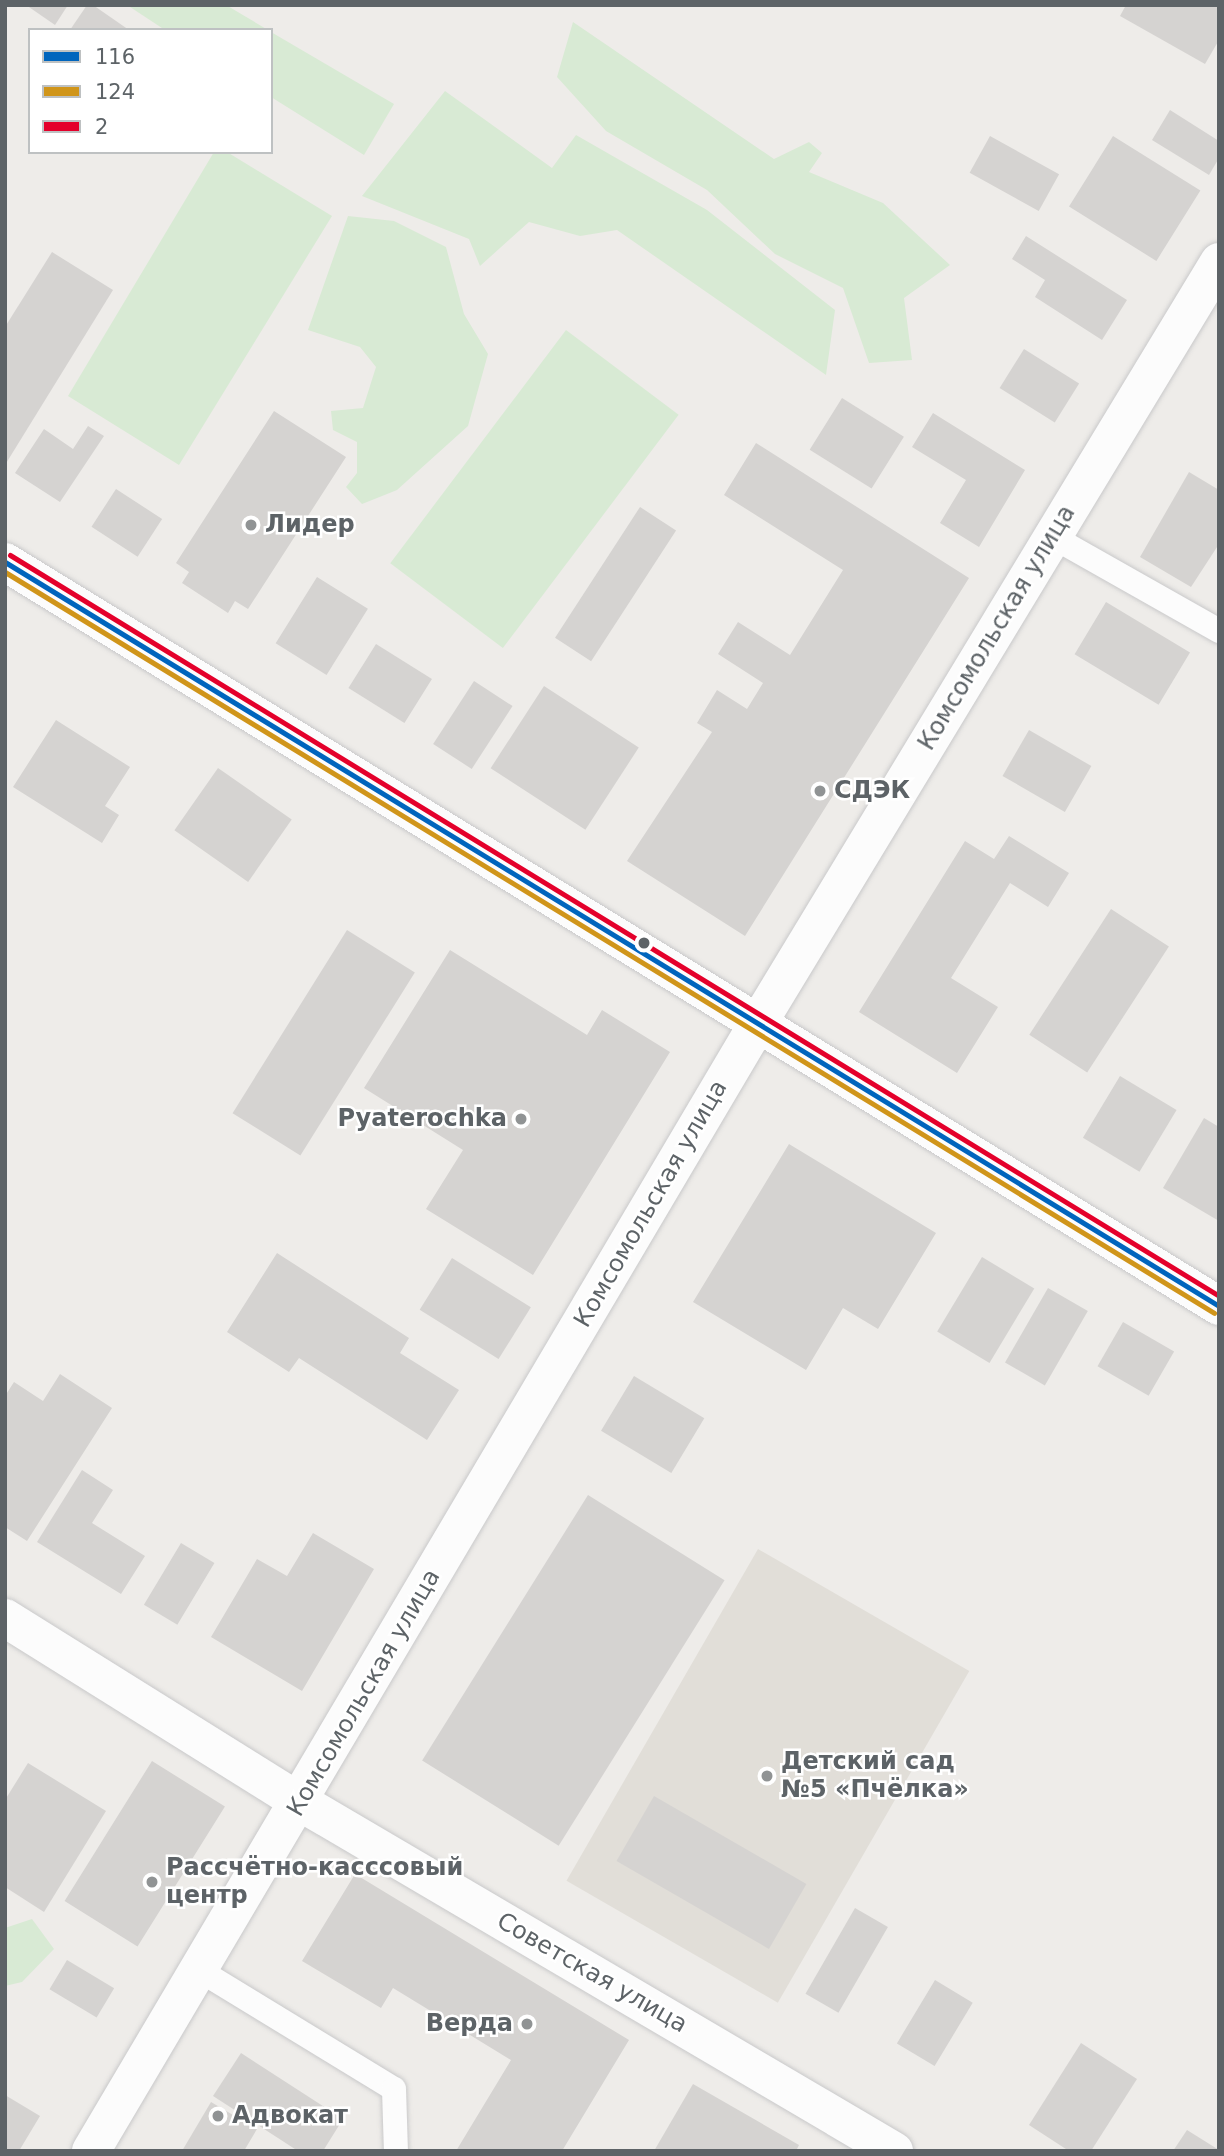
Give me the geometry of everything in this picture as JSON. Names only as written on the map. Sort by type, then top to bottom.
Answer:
[{"type":"street","name":"Комсомольская улица","points":[[91,2151],[757,1025],[1219,262]]},
{"type":"street","points":[[5,562],[1219,1306]]},
{"type":"street","name":"Советская улица","points":[[5,1618],[300,1801],[894,2151]]},
{"type":"lane","points":[[1053,537],[1219,631]]},
{"type":"lane","points":[[199,1970],[394,2089],[396,2151]]},
{"type":"shaded area","name":"Детский сад №5 «Пчёлка»","points":[[758,1549],[969,1671],[778,2003],[566,1881]]},
{"type":"green space","points":[[127,5],[226,5],[265,28],[162,28]]},
{"type":"green space","points":[[573,22],[774,159],[809,142],[822,153],[809,172],[883,203],[950,265],[904,298],[912,360],[869,363],[843,288],[775,254],[707,190],[606,131],[557,77]]},
{"type":"green space","points":[[273,33],[394,104],[364,155],[273,98]]},
{"type":"green space","points":[[445,91],[552,168],[576,135],[707,210],[835,310],[826,375],[617,230],[580,236],[529,222],[480,266],[469,239],[362,196]]},
{"type":"green space","points":[[213,154],[230,154],[332,216],[179,465],[68,396]]},
{"type":"green space","points":[[348,216],[394,221],[446,247],[464,314],[488,354],[468,426],[397,490],[362,504],[346,487],[357,473],[357,442],[333,430],[331,411],[363,408],[376,367],[360,347],[308,330]]},
{"type":"green space","points":[[566,330],[679,415],[503,648],[390,563]]},
{"type":"green space","points":[[32,1919],[54,1949],[22,1982],[5,1986],[5,1928]]},
{"type":"building","points":[[26,5],[68,5],[55,25]]},
{"type":"building","points":[[87,5],[93,5],[126,28],[71,28]]},
{"type":"building","points":[[1126,5],[1219,5],[1219,40],[1205,64],[1120,16]]},
{"type":"building","points":[[1170,110],[1219,141],[1219,158],[1209,175],[1152,140]]},
{"type":"building","points":[[990,136],[1059,174],[1039,211],[970,173]]},
{"type":"building","points":[[1113,136],[1200,191],[1156,261],[1069,206]]},
{"type":"building","points":[[1026,236],[1127,300],[1102,340],[1035,297],[1045,280],[1012,259]]},
{"type":"building","points":[[52,252],[113,290],[5,465],[5,327]]},
{"type":"building","points":[[1024,349],[1079,383],[1055,422],[1000,388]]},
{"type":"building","points":[[842,398],[904,437],[872,488],[810,450]]},
{"type":"building","name":"Лидер","points":[[274,411],[346,457],[248,609],[235,601],[228,613],[182,583],[189,572],[176,563]]},
{"type":"building","points":[[933,413],[1025,470],[979,547],[940,523],[966,480],[912,447]]},
{"type":"building","points":[[88,426],[104,436],[60,502],[15,473],[44,429],[73,449]]},
{"type":"building","points":[[756,443],[969,578],[745,936],[627,861],[712,732],[697,723],[717,690],[747,709],[763,683],[718,654],[738,622],[790,655],[843,570],[724,495]]},
{"type":"building","points":[[1189,472],[1219,490],[1219,544],[1191,587],[1140,557]]},
{"type":"building","points":[[116,489],[162,519],[138,557],[91,527]]},
{"type":"building","points":[[640,507],[676,530],[591,661],[555,638]]},
{"type":"building","points":[[317,577],[368,609],[327,675],[276,643]]},
{"type":"building","points":[[1106,602],[1190,652],[1159,705],[1075,654]]},
{"type":"building","points":[[376,644],[432,679],[404,723],[348,688]]},
{"type":"building","points":[[474,681],[513,706],[472,769],[433,744]]},
{"type":"building","points":[[544,686],[639,748],[585,830],[491,768]]},
{"type":"building","points":[[56,720],[130,767],[105,806],[119,815],[102,843],[13,787]]},
{"type":"building","points":[[1029,730],[1091,766],[1065,812],[1002,776]]},
{"type":"building","points":[[218,768],[292,820],[248,882],[174,830]]},
{"type":"building","points":[[1009,836],[1069,873],[1048,907],[1010,883],[951,978],[998,1007],[957,1073],[859,1012],[965,841],[994,859]]},
{"type":"building","points":[[1111,909],[1169,947],[1087,1072],[1029,1035]]},
{"type":"building","points":[[347,930],[415,972],[300,1156],[233,1113]]},
{"type":"building","name":"Pyaterochka","points":[[450,950],[587,1035],[602,1010],[670,1052],[533,1275],[426,1209],[463,1150],[364,1088]]},
{"type":"building","points":[[1120,1076],[1177,1110],[1139,1172],[1083,1138]]},
{"type":"building","points":[[1204,1118],[1219,1127],[1219,1221],[1163,1188]]},
{"type":"building","points":[[789,1144],[936,1233],[878,1329],[843,1308],[806,1370],[693,1302]]},
{"type":"building","points":[[277,1253],[409,1338],[400,1353],[459,1390],[427,1440],[299,1358],[289,1372],[227,1332]]},
{"type":"building","points":[[982,1257],[1034,1288],[989,1363],[937,1332]]},
{"type":"building","points":[[452,1258],[531,1307],[499,1359],[420,1310]]},
{"type":"building","points":[[1048,1288],[1088,1311],[1045,1385],[1005,1362]]},
{"type":"building","points":[[1123,1322],[1174,1352],[1149,1396],[1098,1366]]},
{"type":"building","points":[[60,1374],[112,1408],[27,1541],[5,1527],[5,1396],[14,1382],[43,1401]]},
{"type":"building","points":[[634,1376],[704,1418],[671,1473],[601,1431]]},
{"type":"building","points":[[82,1470],[113,1490],[92,1523],[145,1556],[121,1594],[37,1542]]},
{"type":"building","points":[[588,1495],[725,1580],[559,1846],[422,1760]]},
{"type":"building","points":[[313,1533],[374,1569],[302,1691],[211,1637],[257,1559],[287,1576]]},
{"type":"building","points":[[181,1543],[214,1563],[177,1625],[144,1605]]},
{"type":"building","points":[[152,1761],[225,1807],[137,1947],[65,1901]]},
{"type":"building","points":[[28,1763],[106,1811],[44,1912],[5,1887],[5,1800]]},
{"type":"building","points":[[654,1796],[806,1884],[769,1949],[616,1861]]},
{"type":"building","name":"Верда","points":[[355,1874],[629,2040],[562,2151],[456,2151],[511,2060],[393,1988],[381,2008],[302,1961]]},
{"type":"building","points":[[855,1908],[888,1927],[838,2013],[806,1994]]},
{"type":"building","points":[[67,1960],[114,1988],[97,2017],[49,1989]]},
{"type":"building","points":[[935,1980],[973,2003],[935,2066],[897,2043]]},
{"type":"building","points":[[1081,2043],[1137,2079],[1091,2151],[1069,2151],[1029,2125]]},
{"type":"building","points":[[241,2053],[343,2119],[323,2151],[298,2151],[213,2096]]},
{"type":"building","points":[[693,2084],[799,2145],[796,2151],[654,2151]]},
{"type":"building","points":[[5,2095],[40,2116],[19,2151],[5,2151]]},
{"type":"building","name":"Адвокат","points":[[211,2102],[257,2129],[244,2151],[182,2151]]},
{"type":"building","points":[[1187,2130],[1219,2150],[1219,2151],[1173,2151]]},
{"type":"transit line","name":"2","points":[[10,555],[1219,1296]]},
{"type":"transit line","name":"116","points":[[5,562],[1219,1306]]},
{"type":"transit line","name":"124","points":[[5,572],[1214,1313]]},
{"type":"place","name":"Лидер","points":[[251,525]]},
{"type":"place","name":"СДЭК","points":[[820,791]]},
{"type":"place","name":"Pyaterochka","points":[[521,1119]]},
{"type":"place","name":"Детский сад №5 «Пчёлка»","points":[[767,1776]]},
{"type":"place","name":"Рассчётно-касссовый центр","points":[[152,1882]]},
{"type":"place","name":"Верда","points":[[527,2024]]},
{"type":"place","name":"Адвокат","points":[[218,2116]]}]
